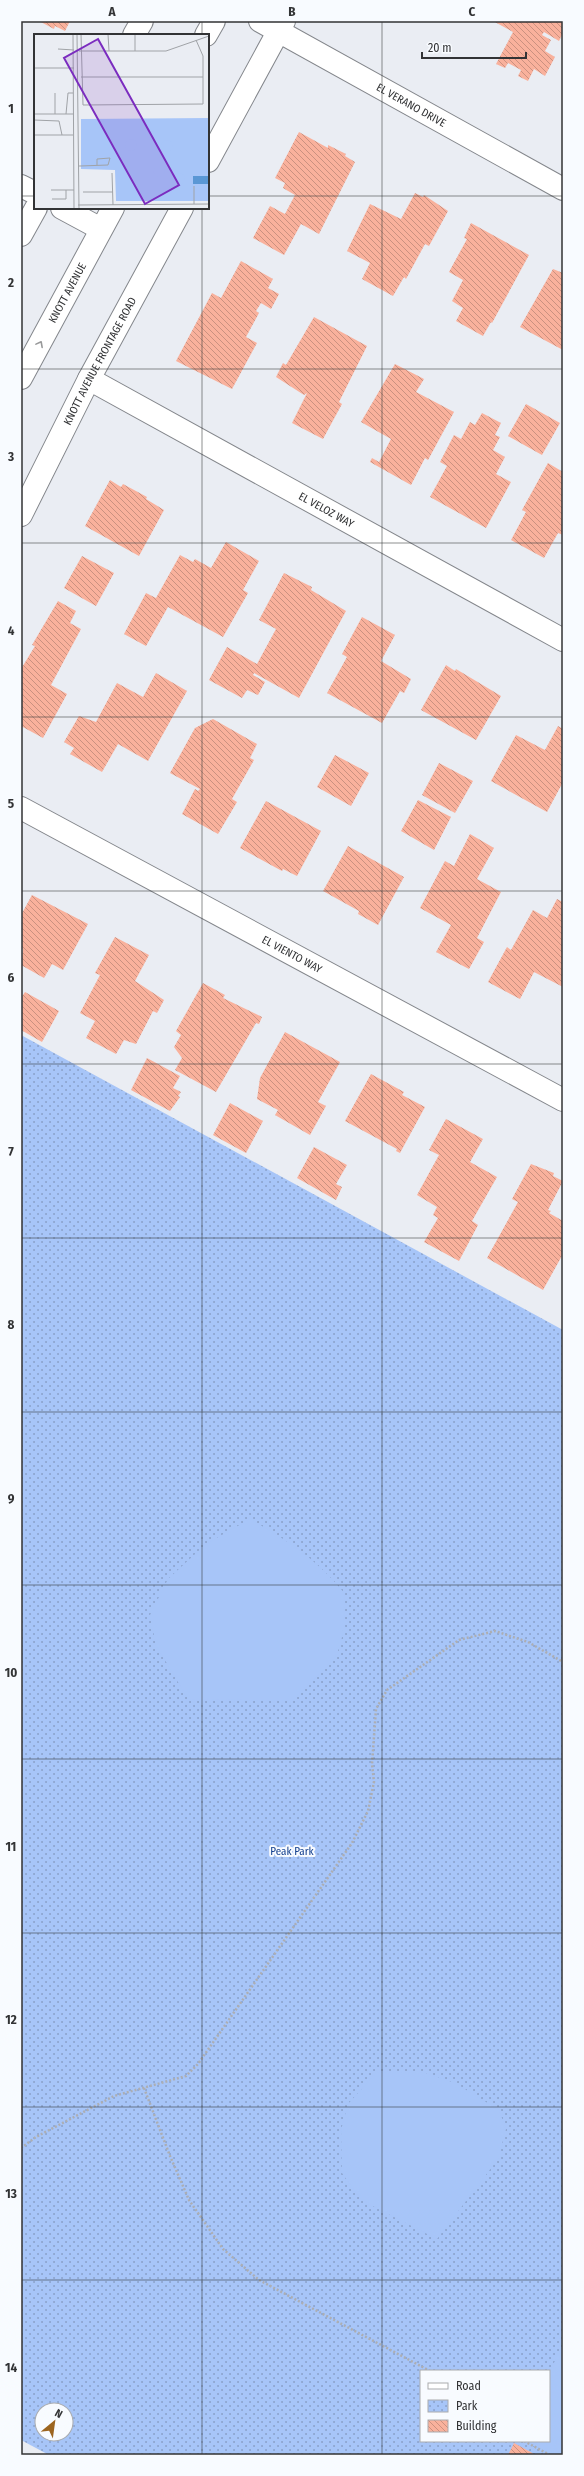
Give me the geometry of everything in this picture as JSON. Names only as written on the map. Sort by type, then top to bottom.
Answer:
[{"type":"street","points":[[135,34],[142,21]]},
{"type":"street","points":[[207,34],[214,21]]},
{"type":"street","points":[[209,158],[274,25]]},
{"type":"street","name":"EL VERANO DRIVE","points":[[274,25],[563,189]]},
{"type":"street","points":[[21,186],[34,192]]},
{"type":"street","points":[[21,235],[35,209]]},
{"type":"street","points":[[64,209],[101,229]]},
{"type":"street","name":"KNOTT AVENUE","points":[[21,378],[112,209]]},
{"type":"street","name":"KNOTT AVENUE FRONTAGE ROAD","points":[[21,515],[89,379],[181,209]]},
{"type":"street","name":"EL VELOZ WAY","points":[[89,379],[563,640]]},
{"type":"street","name":"EL VIENTO WAY","points":[[21,808],[563,1100]]},
{"type":"path","points":[[21,2148],[36,2137],[114,2096],[186,2076],[198,2064],[352,1844],[368,1811],[374,1782],[372,1764],[376,1709],[387,1690],[460,1640],[495,1631],[528,1642],[563,1662]]},
{"type":"path","points":[[144,2088],[170,2156],[189,2200],[223,2249],[259,2280],[428,2370]]},
{"type":"path","points":[[526,2442],[550,2455]]},
{"type":"green space","name":"Peak Park","points":[[21,1035],[563,1330],[563,2455],[49,2455],[21,2440]]},
{"type":"green space","points":[[250,1519],[289,1543],[313,1561],[345,1594],[343,1630],[338,1651],[324,1670],[291,1701],[188,1699],[156,1645],[150,1615],[168,1579],[206,1544]]},
{"type":"green space","points":[[423,2072],[455,2083],[499,2110],[506,2129],[498,2159],[437,2239],[361,2200],[342,2173],[341,2130],[348,2104],[376,2073]]},
{"type":"green space","points":[[563,2346],[563,2455],[550,2455],[526,2442],[550,2442],[550,2370]]},
{"type":"building","points":[[39,21],[70,21],[65,31],[55,26],[54,29]]},
{"type":"building","points":[[493,21],[563,21],[563,33],[559,41],[544,32],[542,35],[551,40],[545,51],[555,57],[545,76],[534,69],[528,81],[518,76],[521,70],[508,63],[505,68],[496,64],[513,32]]},
{"type":"building","points":[[299,132],[328,148],[328,145],[346,154],[345,156],[355,162],[319,234],[301,224],[284,255],[253,238],[270,206],[285,214],[295,195],[283,188],[285,183],[275,178]]},
{"type":"building","points":[[415,193],[423,197],[424,195],[448,211],[429,246],[425,244],[406,279],[404,277],[393,296],[362,279],[370,263],[347,251],[370,204],[401,219]]},
{"type":"building","points":[[471,223],[529,255],[492,323],[491,322],[483,336],[456,321],[463,308],[452,301],[463,280],[449,272],[467,239],[464,238]]},
{"type":"building","points":[[241,261],[273,279],[268,288],[279,294],[271,309],[261,303],[256,311],[259,313],[246,337],[257,343],[232,389],[176,361],[212,293],[221,298]]},
{"type":"building","points":[[553,269],[563,273],[563,350],[520,327]]},
{"type":"building","points":[[314,317],[367,346],[339,402],[342,404],[323,439],[292,423],[307,393],[304,395],[276,377],[283,363],[286,365]]},
{"type":"building","points":[[395,364],[424,379],[416,392],[454,412],[428,460],[425,458],[411,485],[370,462],[372,458],[379,462],[391,439],[361,422]]},
{"type":"building","points":[[526,404],[560,423],[542,455],[508,436]]},
{"type":"building","points":[[482,413],[501,423],[495,435],[500,437],[493,450],[505,457],[496,474],[511,482],[486,528],[430,497],[447,466],[440,462],[454,435],[461,439],[470,422],[475,425]]},
{"type":"building","points":[[548,463],[563,472],[563,535],[558,533],[544,558],[511,540],[526,512],[522,510]]},
{"type":"building","points":[[110,480],[121,487],[123,484],[147,497],[146,499],[164,510],[139,556],[85,526]]},
{"type":"building","points":[[226,542],[259,561],[243,590],[248,593],[223,637],[168,607],[146,646],[124,634],[146,593],[156,598],[180,555],[193,562],[195,559],[211,568]]},
{"type":"building","points":[[82,556],[114,573],[96,606],[64,588]]},
{"type":"building","points":[[284,573],[312,587],[311,590],[346,611],[299,698],[254,673],[253,675],[265,682],[258,695],[247,690],[242,698],[209,680],[227,647],[257,664],[276,629],[259,620]]},
{"type":"building","points":[[58,601],[76,611],[70,623],[81,629],[51,685],[67,694],[43,738],[21,726],[21,669],[35,646],[32,645]]},
{"type":"building","points":[[362,617],[395,635],[381,661],[411,679],[404,693],[400,691],[382,723],[327,693],[347,657],[342,654]]},
{"type":"building","points":[[446,665],[455,671],[456,669],[501,696],[476,740],[421,710]]},
{"type":"building","points":[[156,673],[187,691],[148,761],[118,744],[102,772],[70,754],[74,748],[64,742],[79,716],[96,722],[117,683],[143,697]]},
{"type":"building","points":[[213,719],[257,744],[250,758],[254,760],[232,799],[237,802],[218,834],[182,814],[195,789],[198,791],[200,789],[170,773],[195,728]]},
{"type":"building","points":[[558,726],[563,729],[563,782],[547,812],[491,781],[516,735],[545,750]]},
{"type":"building","points":[[335,755],[369,773],[351,806],[317,787]]},
{"type":"building","points":[[439,763],[473,781],[455,813],[422,795]]},
{"type":"building","points":[[418,800],[451,817],[434,850],[401,831]]},
{"type":"building","points":[[266,801],[321,831],[297,876],[283,869],[282,871],[240,848]]},
{"type":"building","points":[[470,834],[494,848],[477,879],[501,892],[477,938],[484,942],[469,969],[436,952],[451,925],[420,908],[445,861],[454,866]]},
{"type":"building","points":[[348,846],[404,877],[378,925],[358,914],[359,911],[323,891]]},
{"type":"building","points":[[32,895],[88,924],[63,970],[52,964],[44,978],[21,965],[23,949],[21,948],[21,915]]},
{"type":"building","points":[[557,899],[563,902],[563,987],[534,972],[520,999],[488,982],[507,947],[511,950],[533,910],[547,918]]},
{"type":"building","points":[[115,937],[149,955],[135,981],[164,1000],[157,1013],[153,1011],[136,1044],[124,1040],[116,1054],[86,1038],[95,1021],[80,1013],[100,975],[95,973]]},
{"type":"building","points":[[203,983],[225,995],[223,998],[262,1017],[259,1024],[256,1023],[216,1092],[175,1070],[182,1058],[174,1047],[181,1035],[176,1031]]},
{"type":"building","points":[[25,992],[59,1011],[42,1042],[21,1030],[21,998]]},
{"type":"building","points":[[285,1032],[340,1062],[318,1102],[326,1106],[310,1135],[275,1115],[278,1110],[257,1099],[260,1078]]},
{"type":"building","points":[[147,1058],[180,1076],[173,1088],[181,1092],[178,1096],[180,1097],[170,1111],[131,1090]]},
{"type":"building","points":[[371,1074],[404,1092],[402,1095],[425,1107],[400,1153],[396,1151],[397,1149],[345,1121]]},
{"type":"building","points":[[230,1103],[263,1121],[246,1153],[213,1135]]},
{"type":"building","points":[[446,1119],[483,1139],[470,1162],[497,1177],[472,1221],[478,1225],[459,1261],[424,1242],[438,1218],[433,1215],[437,1207],[417,1195],[439,1155],[429,1150]]},
{"type":"building","points":[[314,1147],[347,1165],[336,1184],[342,1187],[336,1200],[297,1178]]},
{"type":"building","points":[[531,1164],[554,1173],[553,1176],[563,1181],[548,1210],[551,1211],[549,1213],[563,1221],[563,1254],[543,1290],[487,1258],[518,1202],[512,1199]]},
{"type":"building","points":[[514,2443],[536,2455],[508,2455]]}]
